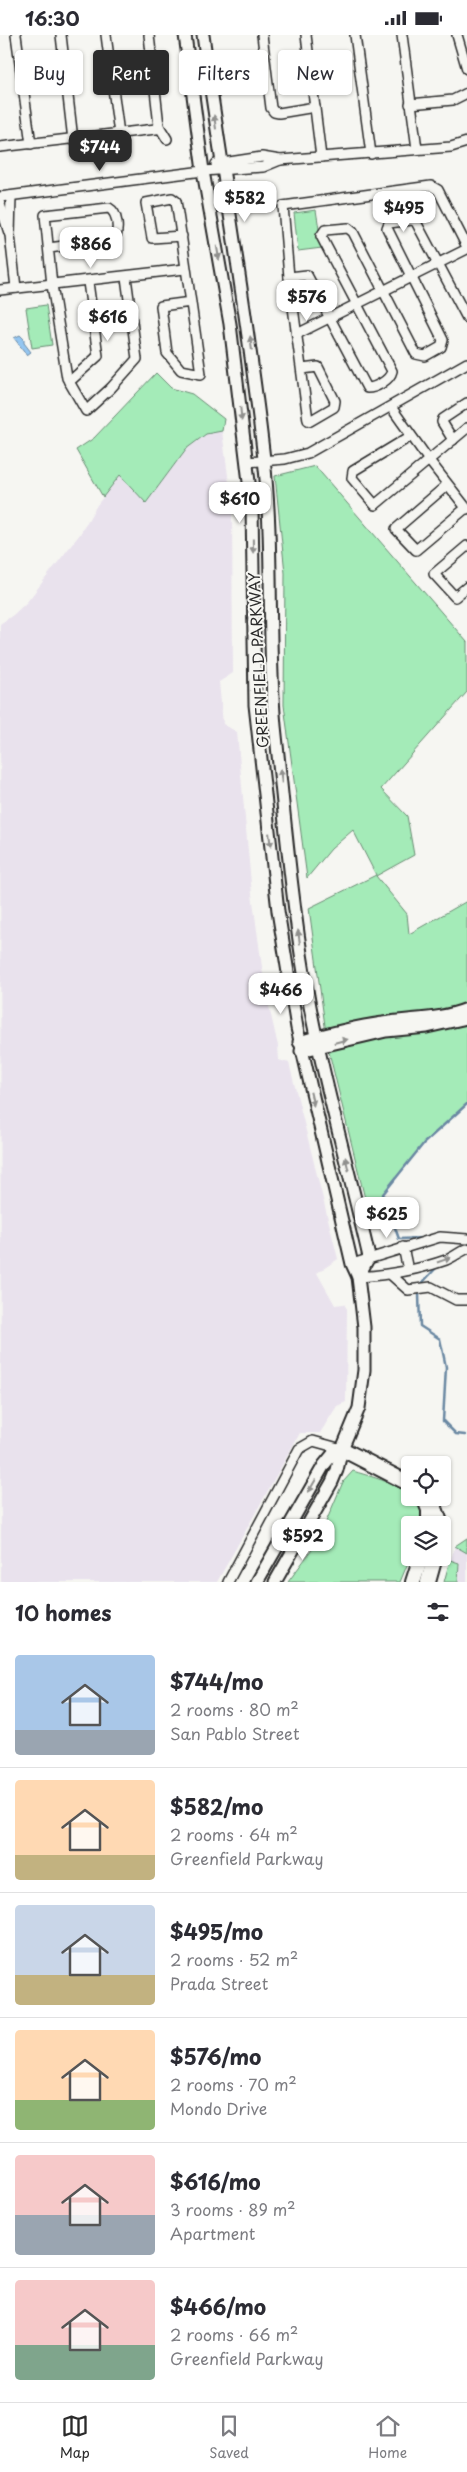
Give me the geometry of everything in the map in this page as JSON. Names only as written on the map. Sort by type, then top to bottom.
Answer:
[{"type":"highway","points":[[342,1449],[401,1479]]},
{"type":"highway","points":[[413,1582],[418,1566]]},
{"type":"highway","points":[[428,1582],[432,1566]]},
{"type":"main road","name":"GREENFIELD PARKWAY","points":[[185,35],[203,171],[230,324],[252,507],[254,705],[278,911],[300,1047],[352,1264],[358,1277],[364,1327],[363,1383],[359,1409],[342,1449],[332,1482],[275,1582]]},
{"type":"main road","name":"GREENFIELD PARKWAY","points":[[203,35],[222,166],[249,327],[264,461],[269,512],[275,726],[296,916],[305,978],[318,1042],[369,1257]]},
{"type":"main road","points":[[253,585],[270,584]]},
{"type":"main road","points":[[300,1047],[385,1022],[435,1018],[467,1009]]},
{"type":"main road","points":[[318,1042],[386,1031],[427,1027],[467,1018]]},
{"type":"main road","points":[[337,1204],[352,1184]]},
{"type":"main road","points":[[358,1277],[369,1257]]},
{"type":"main road","name":"GREENFIELD PARKWAY","points":[[257,1582],[324,1465],[333,1454],[342,1449]]},
{"type":"street","points":[[16,35],[31,144]]},
{"type":"street","points":[[61,35],[73,140]]},
{"type":"street","points":[[106,35],[119,134]]},
{"type":"street","points":[[150,35],[159,125],[167,139]]},
{"type":"street","points":[[262,35],[271,108],[274,112],[279,113],[315,107]]},
{"type":"street","points":[[306,35],[322,157]]},
{"type":"street","points":[[355,35],[371,154]]},
{"type":"street","points":[[402,35],[417,149]]},
{"type":"street","points":[[457,35],[467,69]]},
{"type":"street","points":[[410,104],[453,100],[467,93]]},
{"type":"street","points":[[0,147],[156,129],[159,125]]},
{"type":"street","points":[[0,197],[203,171],[222,166],[264,166],[280,160],[452,147],[467,142]]},
{"type":"street","points":[[297,334],[356,306],[467,248],[438,191],[431,186],[283,206],[289,277],[308,420],[310,421],[334,407],[336,401],[318,367],[302,369]]},
{"type":"street","points":[[11,196],[10,235],[16,288]]},
{"type":"street","points":[[182,236],[152,238],[146,203],[174,199],[182,236],[185,269],[191,302],[201,374],[181,370],[167,353],[161,305],[191,302]]},
{"type":"street","points":[[0,203],[10,235]]},
{"type":"street","points":[[49,248],[115,239],[116,215],[114,211],[110,208],[45,215],[52,285],[69,382],[86,411],[111,388],[137,359],[126,277]]},
{"type":"street","points":[[289,277],[308,275],[365,386],[372,389],[389,378],[392,371],[356,306],[321,236],[325,230],[351,229],[416,354],[425,356],[441,347],[443,340],[386,228],[389,223],[412,220],[416,222],[467,317]]},
{"type":"street","points":[[0,290],[185,269]]},
{"type":"street","points":[[69,382],[98,355],[88,281]]},
{"type":"street","points":[[247,463],[308,453],[467,363]]},
{"type":"street","points":[[453,440],[442,423],[443,419],[467,403]]},
{"type":"street","points":[[391,407],[447,485],[466,508],[416,550],[396,529],[447,485]]},
{"type":"street","points":[[412,436],[353,471],[352,478],[375,505],[467,428]]},
{"type":"street","points":[[467,546],[434,574],[455,597],[467,587]]},
{"type":"street","points":[[352,1264],[369,1257],[440,1237],[467,1239]]},
{"type":"street","points":[[403,1247],[408,1270]]},
{"type":"street","points":[[358,1277],[408,1270],[446,1260],[467,1249]]},
{"type":"street","points":[[390,1274],[408,1290],[432,1287],[456,1300],[467,1300]]},
{"type":"street","points":[[228,1582],[299,1449],[314,1441],[342,1449]]},
{"type":"shaded area","points":[[222,431],[232,506],[233,673],[219,682],[223,724],[237,732],[252,894],[265,989],[278,1046],[279,1060],[289,1063],[338,1259],[317,1273],[335,1305],[344,1304],[347,1309],[346,1402],[337,1406],[320,1433],[300,1433],[217,1582],[1,1582],[0,624],[27,602],[80,534],[97,505],[120,475],[146,503],[186,449],[206,434]]},
{"type":"shaded area","points":[[467,1538],[467,1582],[444,1582],[449,1566],[451,1566],[455,1546]]},
{"type":"green space","points":[[316,210],[322,248],[298,251],[294,213]]},
{"type":"green space","points":[[46,305],[52,345],[32,348],[26,308]]},
{"type":"green space","points":[[156,373],[171,388],[192,394],[224,419],[222,431],[206,434],[186,449],[146,503],[120,475],[103,497],[76,450],[94,438]]},
{"type":"green space","points":[[315,466],[467,642],[467,692],[381,789],[407,816],[414,855],[376,876],[407,914],[409,934],[467,901],[467,1104],[424,1143],[383,1194],[387,1206],[368,1211],[328,1048],[309,908],[376,875],[353,830],[331,849],[307,878],[284,705],[285,573],[275,476]]},
{"type":"green space","points":[[353,1471],[376,1478],[401,1488],[401,1506],[418,1506],[422,1516],[401,1516],[401,1566],[407,1566],[400,1582],[288,1582],[317,1543],[343,1482]]},
{"type":"green space","points":[[467,1538],[467,1553],[455,1546]]},
{"type":"green space","points":[[451,1560],[459,1563],[458,1582],[444,1582],[448,1566],[451,1566]]},
{"type":"water","points":[[20,335],[31,352],[27,355],[14,338]]},
{"type":"waterway","points":[[424,1238],[399,1239],[383,1194],[424,1143],[467,1104]]},
{"type":"waterway","points":[[423,1282],[437,1267]]},
{"type":"waterway","points":[[419,1294],[420,1326],[440,1339],[446,1367],[443,1421],[456,1434],[465,1435]]}]
